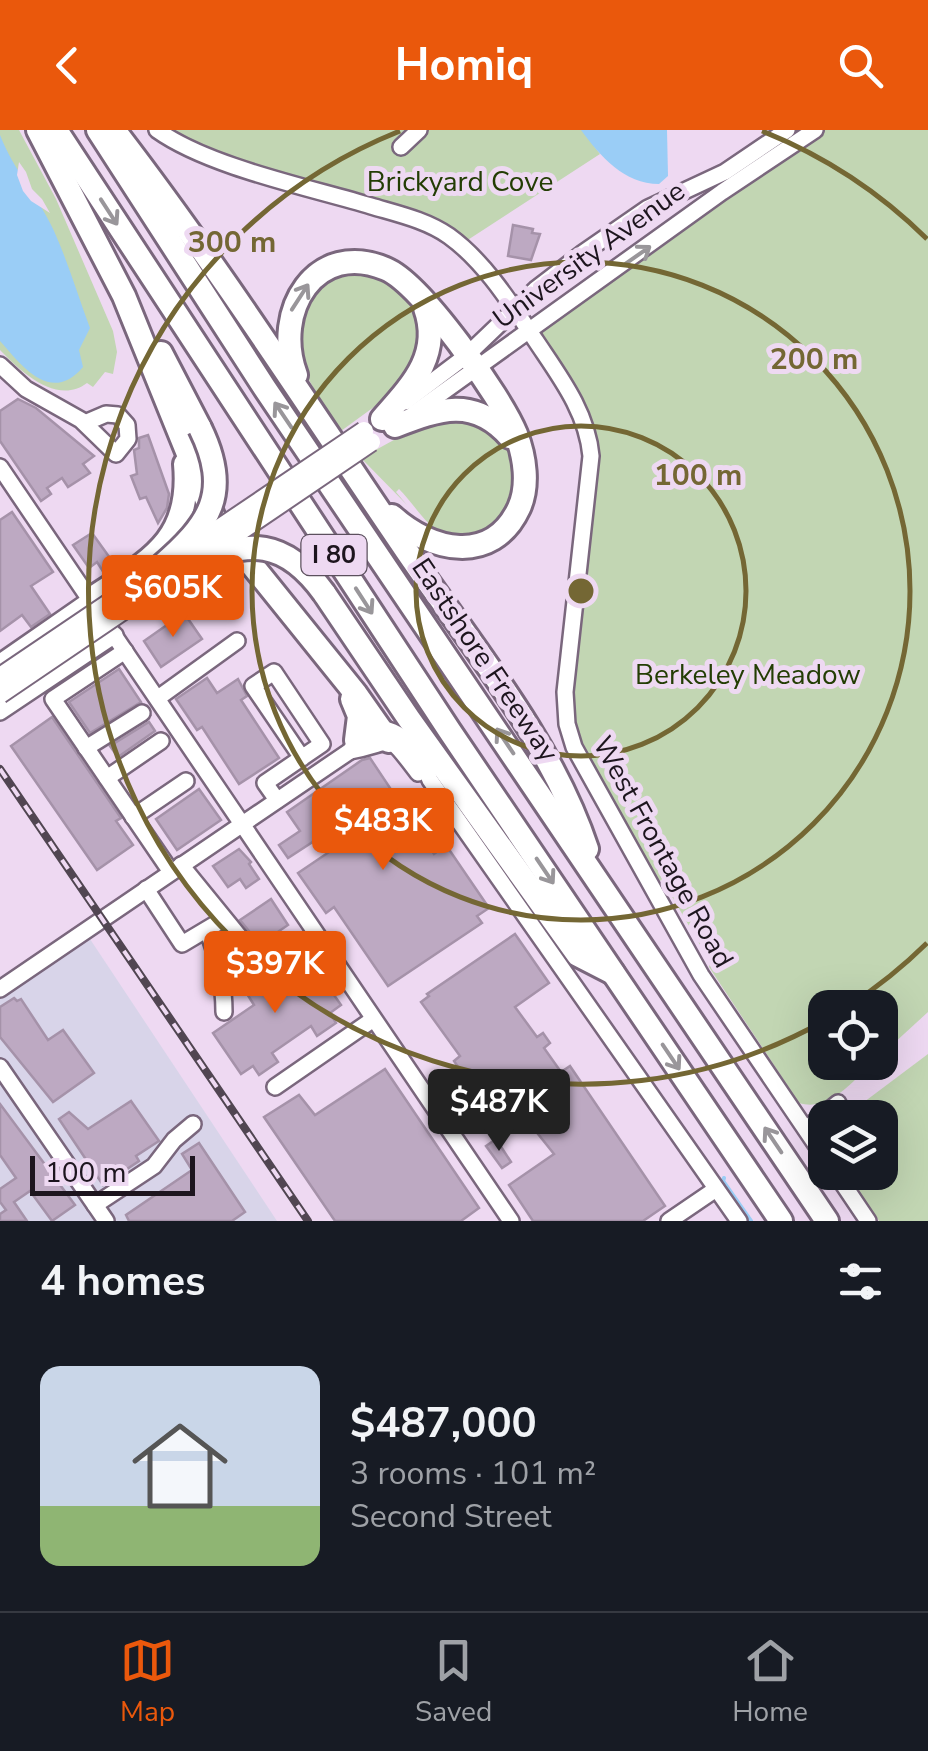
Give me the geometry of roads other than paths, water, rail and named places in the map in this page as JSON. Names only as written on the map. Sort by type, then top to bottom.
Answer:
[{"type":"highway","points":[[38,130],[200,428],[214,463],[213,504],[196,533],[160,567]]},
{"type":"highway","name":"I 80","points":[[56,130],[429,699],[780,1221]]},
{"type":"highway","name":"Eastshore Freeway","points":[[98,130],[264,386],[827,1221]]},
{"type":"highway","points":[[114,130],[175,212],[529,732],[574,808],[598,880]]},
{"type":"highway","points":[[99,246],[130,310],[199,486],[220,528],[386,735]]},
{"type":"highway","points":[[318,420],[296,377],[288,349],[289,319],[300,295],[322,273],[350,264],[378,266],[406,281],[472,363],[515,432],[524,495],[509,524],[486,541],[457,548],[429,542],[411,532],[350,468]]},
{"type":"highway","points":[[378,430],[419,374],[430,342],[425,308],[406,281]]},
{"type":"highway","points":[[378,430],[441,410],[470,411],[498,426],[513,442],[522,461]]},
{"type":"highway","points":[[91,600],[154,556],[180,524],[186,483],[175,422]]},
{"type":"highway","points":[[191,564],[239,548],[268,548],[302,566],[578,955],[617,976]]},
{"type":"highway","points":[[328,662],[357,708],[360,721],[353,746]]},
{"type":"main road","name":"University Avenue","points":[[0,694],[378,430]]},
{"type":"main road","name":"University Avenue","points":[[0,676],[160,567],[378,430]]},
{"type":"street","name":"West Frontage Road","points":[[157,130],[177,144],[215,159],[433,227],[472,256],[530,332],[572,398],[590,448],[589,494],[565,692],[567,724],[574,747],[701,976],[808,1132]]},
{"type":"street","points":[[401,147],[419,130]]},
{"type":"street","name":"University Avenue","points":[[472,363],[536,289],[583,253],[648,208],[725,172],[787,130]]},
{"type":"street","name":"University Avenue","points":[[378,430],[472,363],[530,332],[815,130]]},
{"type":"street","points":[[583,253],[608,275]]},
{"type":"street","points":[[0,364],[16,381],[84,423],[116,454],[128,439],[124,420],[118,414],[106,414],[84,423]]},
{"type":"street","points":[[0,392],[16,381]]},
{"type":"street","points":[[0,467],[511,1221]]},
{"type":"street","points":[[0,662],[91,600]]},
{"type":"street","points":[[0,712],[114,634]]},
{"type":"street","points":[[158,698],[237,641]]},
{"type":"street","points":[[125,650],[53,699],[134,818],[250,951],[280,956],[316,935]]},
{"type":"street","points":[[277,800],[266,782],[302,758],[322,744],[274,672],[253,686],[302,758]]},
{"type":"street","points":[[86,748],[142,713]]},
{"type":"street","points":[[0,989],[243,824],[373,730],[405,738],[430,780],[738,1221]]},
{"type":"street","points":[[107,778],[161,741]]},
{"type":"street","points":[[134,818],[186,781]]},
{"type":"street","points":[[146,890],[182,944],[224,919]]},
{"type":"street","points":[[207,930],[216,952],[224,1012]]},
{"type":"street","points":[[275,1086],[372,1020]]},
{"type":"street","points":[[0,1067],[106,1221]]},
{"type":"street","points":[[95,1205],[154,1166],[174,1140],[193,1124]]},
{"type":"street","points":[[669,1221],[716,1189]]},
{"type":"street","points":[[847,1190],[868,1221]]},
{"type":"water","points":[[581,130],[667,130],[668,176],[659,184],[624,174],[605,159]]},
{"type":"water","points":[[0,135],[54,231],[90,328],[79,350],[83,367],[60,382],[38,378],[0,341]]},
{"type":"waterway","points":[[724,1178],[751,1221]]},
{"type":"railway","points":[[0,769],[308,1221]]},
{"type":"park label","name":"Brickyard Cove","points":[[460,182]]},
{"type":"park label","name":"Berkeley Meadow","points":[[748,675]]}]
